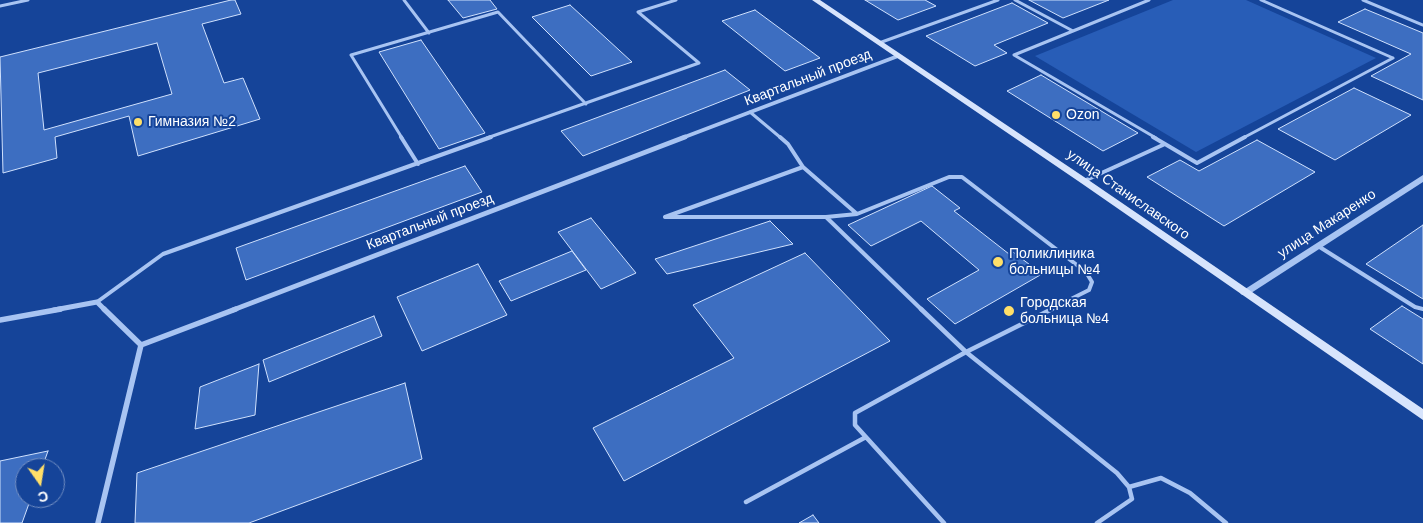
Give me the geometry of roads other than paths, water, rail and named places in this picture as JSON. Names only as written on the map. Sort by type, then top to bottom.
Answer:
[{"type":"main road","name":"улица Станиславского","points":[[815,0],[1084,181],[1423,415]]},
{"type":"street","name":"Квартальный проезд","points":[[141,345],[898,56]]},
{"type":"street","name":"улица Макаренко","points":[[1245,293],[1423,178]]},
{"type":"street","points":[[0,321],[97,302],[141,345],[98,523]]},
{"type":"lane","points":[[0,6],[28,0]]},
{"type":"lane","points":[[404,0],[429,32]]},
{"type":"lane","points":[[97,302],[163,254],[699,63],[638,12],[676,0]]},
{"type":"lane","points":[[879,43],[998,0]]},
{"type":"lane","points":[[1015,0],[1072,31]]},
{"type":"lane","points":[[1149,0],[1014,55],[1197,163],[1393,58],[1261,0]]},
{"type":"lane","points":[[1363,0],[1423,25]]},
{"type":"lane","points":[[418,164],[351,55],[498,12],[586,104]]},
{"type":"lane","points":[[750,112],[788,144],[803,167],[857,214]]},
{"type":"lane","points":[[1084,181],[1165,144]]},
{"type":"lane","points":[[803,167],[665,217],[826,218],[857,214],[949,177],[962,176],[1086,272],[1092,282],[1089,290],[966,352],[855,413],[855,425],[944,523]]},
{"type":"lane","points":[[826,218],[966,352],[1117,473],[1128,487],[1132,499],[1097,523]]},
{"type":"lane","points":[[1318,246],[1416,307],[1423,309]]},
{"type":"lane","points":[[746,502],[866,437]]},
{"type":"lane","points":[[1128,487],[1161,478],[1190,493],[1226,523]]},
{"type":"place","name":"Ozon","points":[[1056,115]]},
{"type":"place","name":"Гимназия №2","points":[[138,122]]},
{"type":"place","name":"Поликлиника больницы №4","points":[[998,262]]},
{"type":"place","name":"Городская больница №4","points":[[1009,311]]}]
